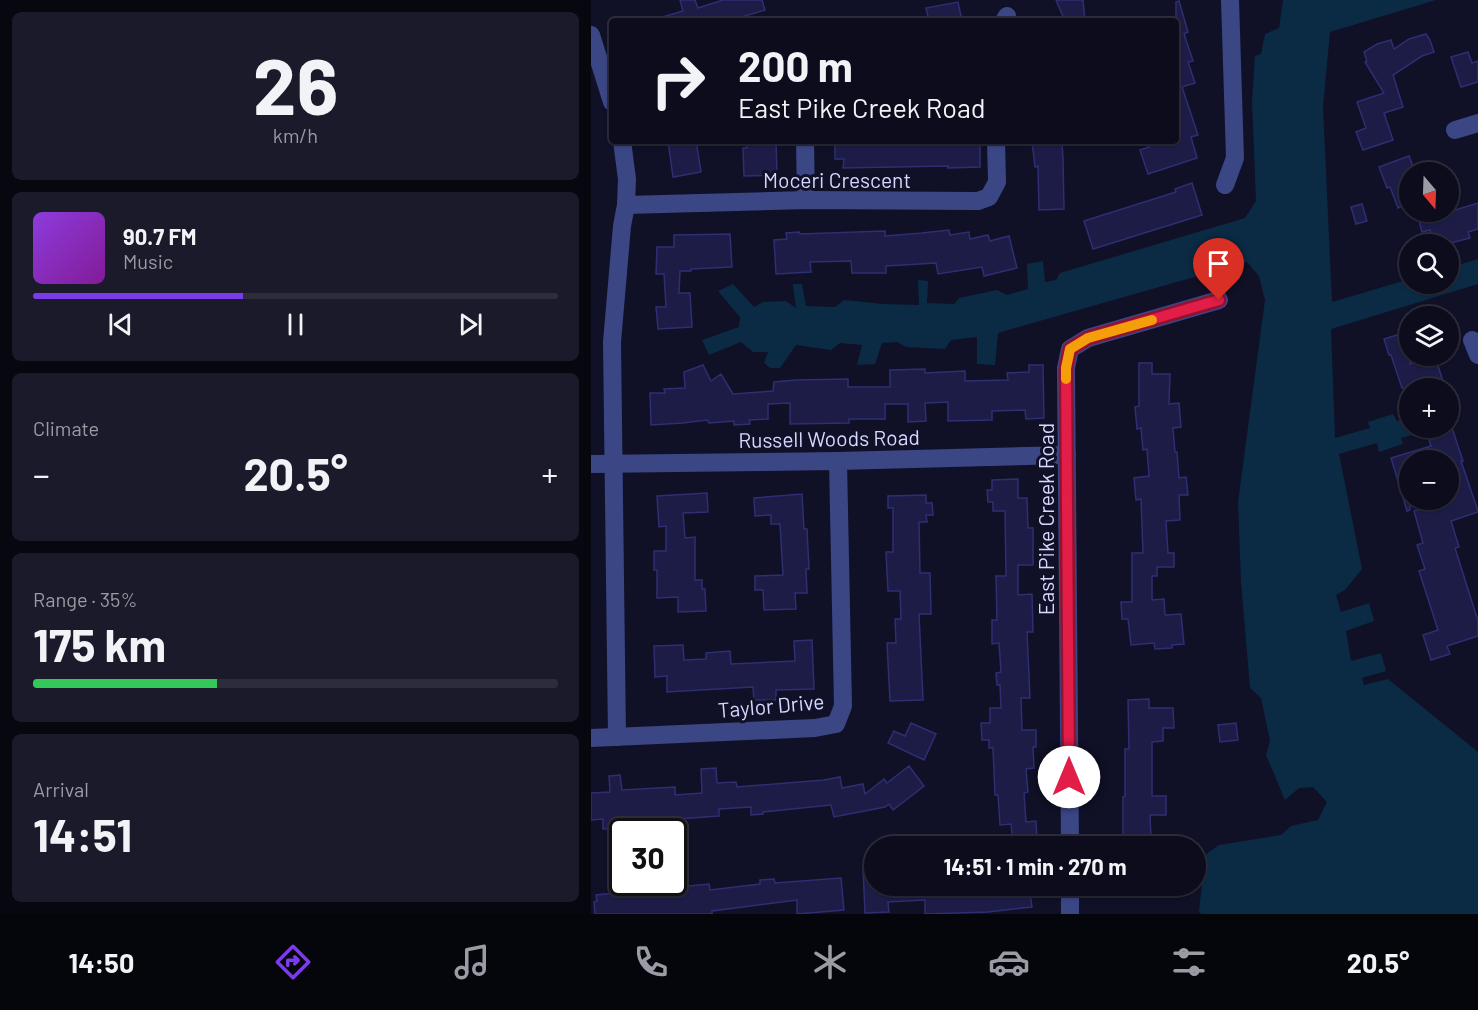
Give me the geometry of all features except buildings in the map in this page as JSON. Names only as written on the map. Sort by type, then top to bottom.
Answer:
[{"type":"street","points":[[1225,185],[1235,158],[1230,0]]},
{"type":"street","points":[[591,34],[609,92]]},
{"type":"street","points":[[1455,130],[1478,123]]},
{"type":"street","points":[[617,737],[612,342],[627,179],[622,144]]},
{"type":"street","points":[[805,144],[806,200]]},
{"type":"street","name":"Moceri Crescent","points":[[625,205],[806,200],[978,201],[989,197],[997,182],[996,144]]},
{"type":"street","name":"East Pike Creek Road","points":[[1070,836],[1066,368],[1070,349],[1088,338],[1219,300]]},
{"type":"street","name":"Russell Woods Road","points":[[591,464],[1067,455]]},
{"type":"street","name":"Taylor Drive","points":[[591,738],[815,728],[836,724],[843,706],[838,461]]},
{"type":"street","points":[[1070,896],[1070,914]]},
{"type":"water","points":[[1283,0],[1436,0],[1330,32],[1323,107],[1332,302],[1399,282],[1399,294],[1445,294],[1399,306],[1399,308],[1331,329],[1335,438],[1370,428],[1368,422],[1393,414],[1397,421],[1399,420],[1399,438],[1403,444],[1379,452],[1377,443],[1339,454],[1362,569],[1345,590],[1336,595],[1341,612],[1369,603],[1374,621],[1346,631],[1351,661],[1381,653],[1386,671],[1362,678],[1364,685],[1388,679],[1478,752],[1478,914],[1201,914],[1199,911],[1201,896],[1206,896],[1206,854],[1219,845],[1281,835],[1291,826],[1318,820],[1327,802],[1313,787],[1299,788],[1285,800],[1266,755],[1270,741],[1261,698],[1250,688],[1241,581],[1238,502],[1265,300],[1259,276],[1247,262],[998,333],[995,365],[977,364],[977,337],[951,340],[945,349],[906,347],[897,342],[882,343],[875,364],[857,365],[862,345],[840,343],[831,350],[796,345],[780,368],[770,368],[764,363],[768,352],[753,352],[741,342],[709,355],[702,340],[739,327],[740,317],[718,291],[733,284],[754,307],[763,302],[786,301],[796,308],[793,284],[802,284],[806,306],[835,307],[844,300],[919,305],[918,280],[928,281],[927,303],[954,304],[959,298],[997,290],[1007,295],[1028,289],[1027,264],[1043,261],[1045,282],[1056,280],[1060,273],[1245,218],[1256,201],[1252,101],[1255,56],[1261,54],[1265,34],[1279,28]]},
{"type":"water","points":[[1478,259],[1478,284],[1459,290],[1459,265]]},
{"type":"slow traffic","points":[[1066,379],[1070,349],[1088,338],[1152,320]]},
{"type":"route","points":[[1069,777],[1066,368],[1070,349],[1088,338],[1219,300]]}]
